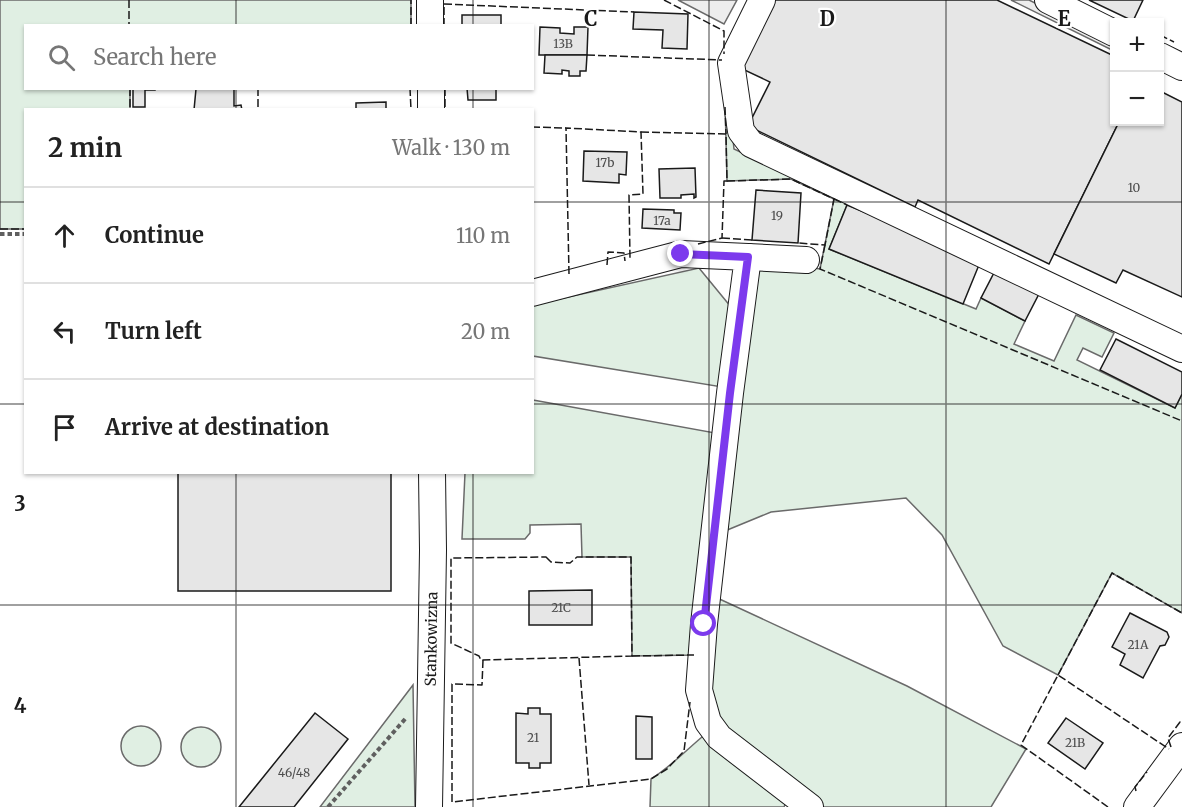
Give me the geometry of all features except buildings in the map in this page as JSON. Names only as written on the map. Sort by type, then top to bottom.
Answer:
[{"type":"street","points":[[430,0],[430,24]]},
{"type":"street","points":[[762,0],[731,63],[741,131],[751,144],[1182,349]]},
{"type":"street","points":[[1048,0],[1110,31]]},
{"type":"street","points":[[431,90],[431,108]]},
{"type":"street","points":[[534,292],[681,254],[806,260]]},
{"type":"street","points":[[748,257],[728,404],[699,690],[708,722],[719,737],[810,807]]},
{"type":"street","name":"Stankowizna","points":[[429,807],[432,474]]},
{"type":"street","points":[[1137,807],[1182,746]]},
{"type":"path","points":[[0,234],[24,234]]},
{"type":"path","points":[[328,807],[431,688]]},
{"type":"green space","points":[[0,0],[411,0],[411,24],[24,24],[24,90],[130,90],[130,108],[24,108],[24,229],[0,229]]},
{"type":"green space","points":[[724,60],[734,149],[848,203],[829,249],[976,309],[981,298],[1025,321],[1014,344],[1054,361],[1076,315],[1114,333],[1102,357],[1083,348],[1077,360],[1175,408],[1182,394],[1182,613],[1112,573],[1058,675],[1003,646],[942,535],[906,498],[771,512],[720,533],[757,271],[776,263],[820,269],[834,199],[791,179],[727,181]]},
{"type":"green space","points":[[699,268],[731,307],[722,387],[534,356],[534,305]]},
{"type":"green space","points":[[534,400],[721,434],[695,655],[632,656],[631,557],[582,557],[581,524],[530,525],[530,533],[525,539],[462,539],[465,474],[534,474]]},
{"type":"green space","points":[[713,596],[907,686],[1026,749],[991,807],[818,807],[727,739],[704,669]]},
{"type":"green space","points":[[413,685],[415,807],[320,807]]},
{"type":"green space","points":[[141,726],[149,727],[155,732],[160,738],[160,754],[155,760],[149,765],[141,766],[133,765],[127,760],[122,754],[121,746],[122,738],[127,732],[133,727]]},
{"type":"green space","points":[[201,727],[215,733],[221,747],[215,761],[201,767],[187,761],[181,747],[187,733]]},
{"type":"green space","points":[[708,732],[788,797],[784,807],[650,807],[651,779]]},
{"type":"shaded area","points":[[678,0],[737,0],[724,24]]},
{"type":"shaded area","points":[[1011,0],[1029,0],[1110,40],[1110,49]]},
{"type":"fence","points":[[129,0],[129,24]]},
{"type":"fence","points":[[411,0],[411,24]]},
{"type":"fence","points":[[664,0],[724,31],[724,54]]},
{"type":"fence","points":[[444,24],[444,4],[634,12]]},
{"type":"fence","points":[[1164,37],[1174,42]]},
{"type":"fence","points":[[587,55],[722,60]]},
{"type":"fence","points":[[130,90],[130,108]]},
{"type":"fence","points":[[258,90],[258,108]]},
{"type":"fence","points":[[410,90],[411,108]]},
{"type":"fence","points":[[445,90],[445,108]]},
{"type":"fence","points":[[725,107],[726,134]]},
{"type":"fence","points":[[534,127],[566,128]]},
{"type":"fence","points":[[569,274],[566,128],[641,132],[643,194],[629,195],[630,259]]},
{"type":"fence","points":[[641,132],[726,134],[727,181],[724,181],[722,238],[698,244]]},
{"type":"fence","points":[[727,181],[791,179],[834,199],[825,245],[798,243]]},
{"type":"fence","points":[[834,199],[847,205]]},
{"type":"fence","points":[[0,229],[24,229]]},
{"type":"fence","points":[[722,238],[752,240]]},
{"type":"fence","points":[[825,245],[820,269],[1182,421]]},
{"type":"fence","points":[[607,265],[608,252],[624,253],[625,261]]},
{"type":"fence","points":[[546,557],[551,562],[570,563],[577,557],[631,557],[632,656],[481,660],[479,656],[451,643],[451,558],[546,557]]},
{"type":"fence","points":[[1058,675],[1112,573],[1182,613]]},
{"type":"fence","points":[[632,656],[694,655]]},
{"type":"fence","points":[[579,658],[589,785]]},
{"type":"fence","points":[[483,660],[482,685],[452,684],[452,802],[651,779],[667,769],[684,751],[690,702]]},
{"type":"fence","points":[[1108,807],[1021,745],[1058,675],[1169,749]]},
{"type":"fence","points":[[1171,747],[1168,738],[1182,722]]},
{"type":"fence","points":[[1136,791],[1135,787],[1147,772]]},
{"type":"route","points":[[681,254],[748,257],[704,624]]}]
